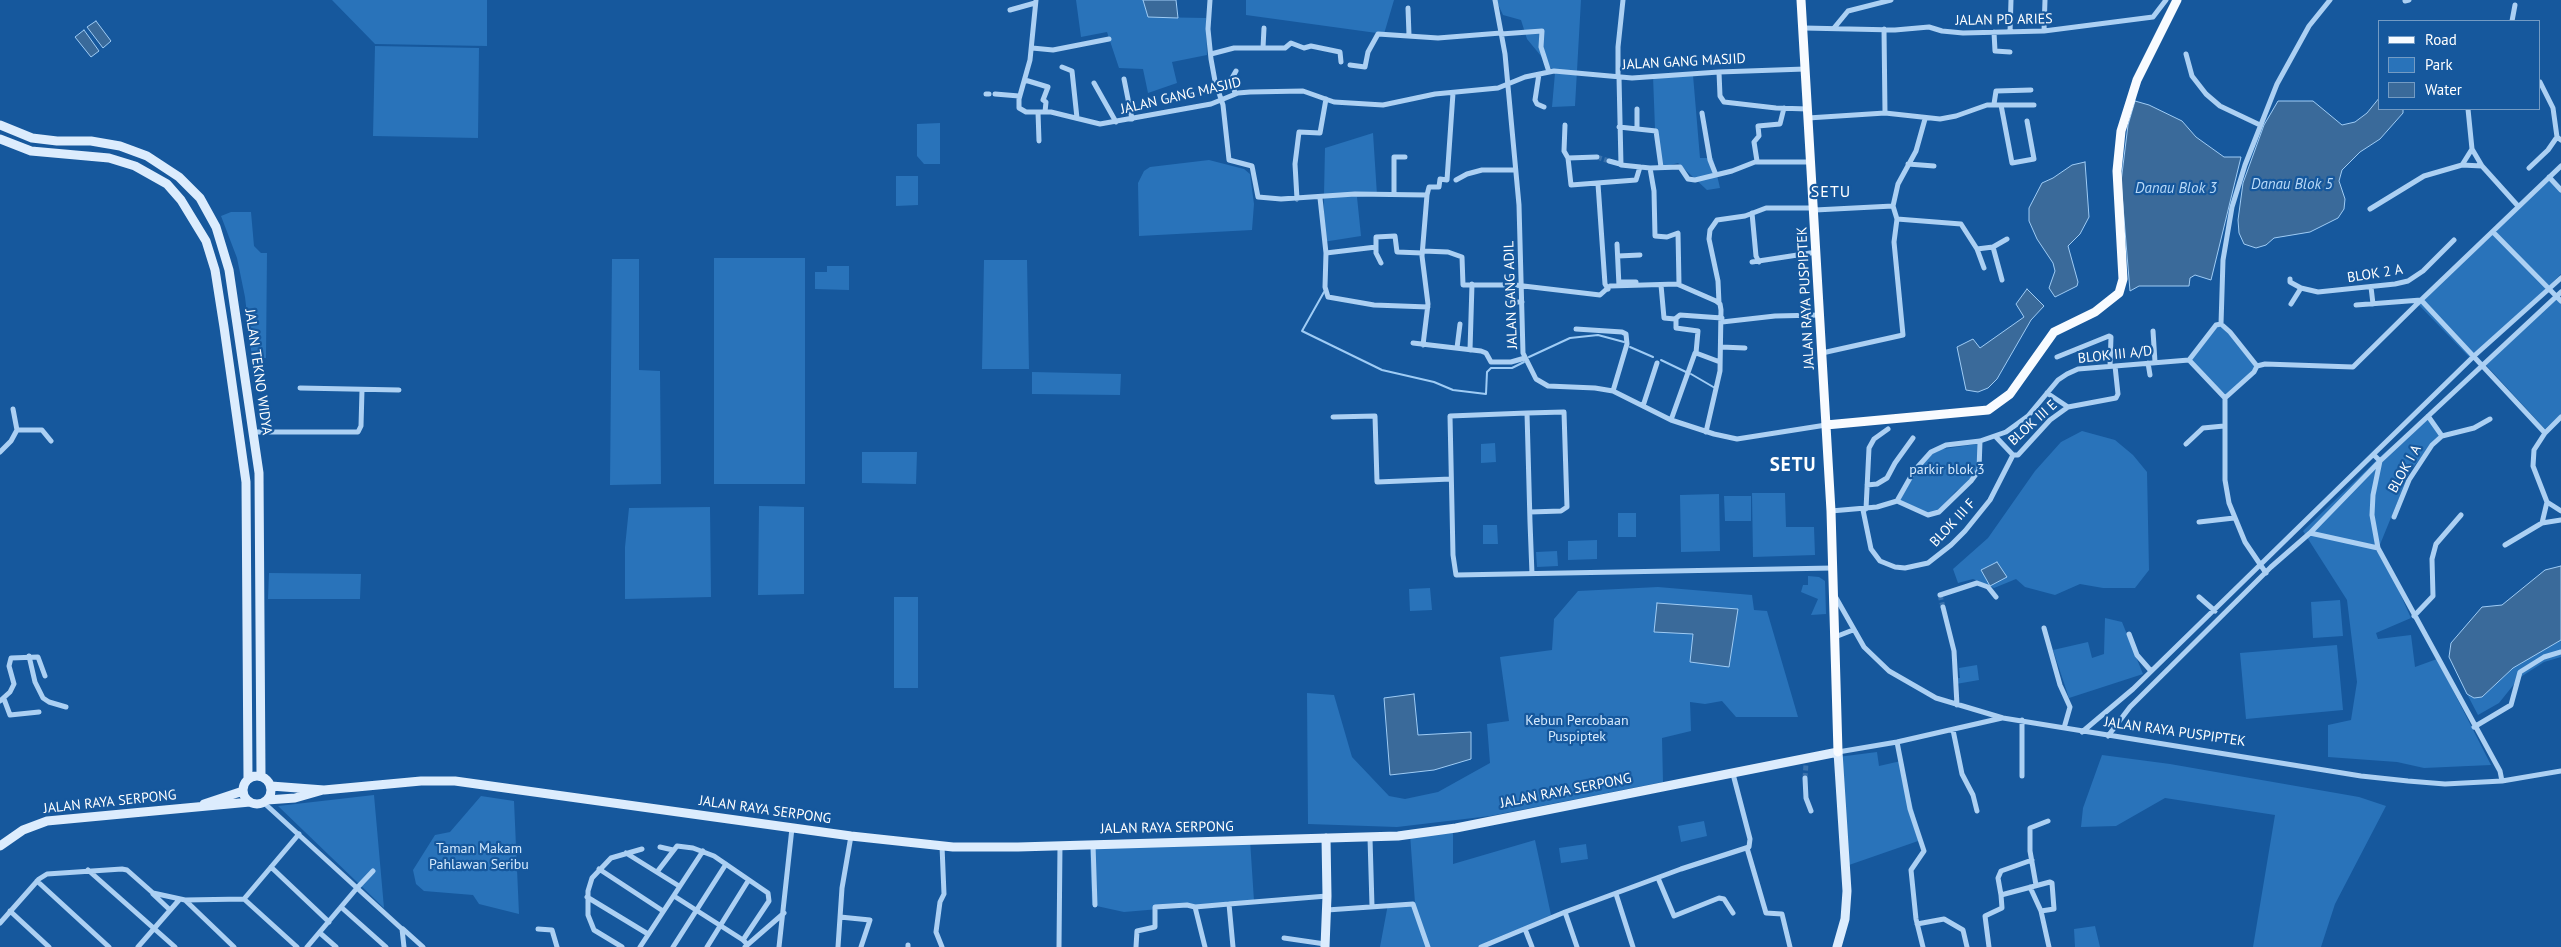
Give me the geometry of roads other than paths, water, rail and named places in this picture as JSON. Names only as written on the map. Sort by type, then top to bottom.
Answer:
[{"type":"main road","name":"JALAN RAYA PUSPIPTEK","points":[[1801,0],[1815,209],[1834,568],[1838,752]]},
{"type":"main road","points":[[1826,424],[1988,410],[2010,394],[2054,332],[2096,312],[2119,293],[2123,279],[2117,171],[2124,117],[2137,80],[2177,0]]},
{"type":"main road","name":"JALAN TEKNO WIDYA","points":[[0,125],[32,138],[57,141],[91,141],[120,146],[147,156],[179,177],[200,198],[221,242],[229,270],[238,325],[260,498],[260,776]]},
{"type":"main road","name":"JALAN TEKNO WIDYA","points":[[0,139],[31,151],[109,158],[135,166],[167,184],[181,200],[206,241],[215,270],[247,498],[248,778]]},
{"type":"main road","points":[[224,327],[238,325]]},
{"type":"main road","points":[[1837,947],[1845,919],[1847,891],[1838,752]]},
{"type":"main road","name":"JALAN RAYA SERPONG","points":[[271,786],[324,790],[455,781],[851,836],[942,846],[1018,847],[1060,844],[1370,838],[1456,828],[1806,761],[1838,752]]},
{"type":"main road","points":[[260,776],[266,779],[271,786],[271,792],[265,801],[250,802],[243,791],[248,778],[260,776]]},
{"type":"main road","name":"JALAN RAYA SERPONG","points":[[265,801],[295,798],[324,790]]},
{"type":"main road","name":"JALAN RAYA SERPONG","points":[[199,806],[243,791]]},
{"type":"main road","name":"JALAN RAYA SERPONG","points":[[1,844],[23,830],[47,821],[199,806],[227,806],[250,802]]},
{"type":"main road","points":[[1325,946],[1328,896],[1326,838]]},
{"type":"street","points":[[1210,0],[1208,29],[1215,81],[1222,100],[1229,161],[1252,166],[1260,198],[1297,199],[1355,194],[1427,195]]},
{"type":"street","name":"JALAN GANG ADIL","points":[[1495,0],[1501,34],[1520,210],[1523,348],[1526,360],[1536,379],[1546,386],[1596,388],[1613,391],[1672,420],[1706,432],[1745,439],[1826,424]]},
{"type":"street","points":[[1620,164],[1618,47],[1623,0]]},
{"type":"street","points":[[1834,28],[1848,11],[1891,0]]},
{"type":"street","points":[[2010,32],[2011,0]]},
{"type":"street","points":[[2044,0],[2044,31]]},
{"type":"street","name":"JALAN PD ARIES","points":[[1804,28],[1884,30],[1929,27],[1948,32],[2044,31],[2153,17],[2166,0]]},
{"type":"street","points":[[2257,366],[2242,345],[2221,324],[2222,272],[2229,222],[2260,125],[2289,60],[2326,1]]},
{"type":"street","points":[[990,94],[1019,96],[1025,80],[1032,48],[1036,2],[1010,10]]},
{"type":"street","points":[[2512,20],[2515,5]]},
{"type":"street","points":[[1408,8],[1409,35]]},
{"type":"street","points":[[1264,28],[1264,48]]},
{"type":"street","points":[[1884,30],[1885,113]]},
{"type":"street","points":[[1350,65],[1365,67],[1368,52],[1377,34],[1443,38],[1542,31],[1541,47],[1549,72]]},
{"type":"street","points":[[1994,32],[1995,51],[2010,52]]},
{"type":"street","points":[[1032,48],[1053,50],[1109,39]]},
{"type":"street","points":[[1211,54],[1234,48],[1285,48],[1291,43],[1304,48],[1312,46],[1341,53],[1341,62]]},
{"type":"street","points":[[2186,54],[2192,76],[2206,94],[2227,110],[2260,125]]},
{"type":"street","points":[[1062,67],[1072,71],[1077,118]]},
{"type":"street","name":"JALAN GANG MASJID","points":[[1019,96],[1018,105],[1021,110],[1045,112],[1100,124],[1132,120],[1222,100],[1235,94],[1291,91],[1313,93],[1326,100],[1387,105],[1428,95],[1488,90],[1549,72],[1576,72],[1640,78],[1806,68]]},
{"type":"street","points":[[1235,94],[1232,78],[1236,71]]},
{"type":"street","points":[[1719,72],[1720,96],[1723,101],[1808,109]]},
{"type":"street","points":[[1539,74],[1535,100],[1538,105],[1544,107]]},
{"type":"street","points":[[1124,79],[1132,120]]},
{"type":"street","points":[[1025,80],[1048,87],[1044,100],[1046,102],[1045,112]]},
{"type":"street","points":[[1094,83],[1116,122]]},
{"type":"street","points":[[2529,168],[2559,139],[2553,108],[2541,84]]},
{"type":"street","points":[[1994,104],[1996,91],[2031,90]]},
{"type":"street","points":[[1423,345],[1428,307],[1422,236],[1428,188],[1439,187],[1440,179],[1447,180],[1453,92]]},
{"type":"street","points":[[1297,199],[1295,164],[1298,132],[1320,133],[1326,100]]},
{"type":"street","points":[[1808,118],[1885,113],[1925,119],[1956,116],[1982,106],[1994,104],[2034,105]]},
{"type":"street","points":[[2001,105],[2012,163],[2034,159],[2027,121]]},
{"type":"street","points":[[1757,161],[1754,142],[1759,136],[1758,126],[1780,124],[1784,108]]},
{"type":"street","points":[[1637,109],[1637,129]]},
{"type":"street","points":[[2468,110],[2472,149],[2482,166],[2518,206]]},
{"type":"street","points":[[1038,112],[1039,141]]},
{"type":"street","points":[[1702,113],[1710,160],[1716,175]]},
{"type":"street","points":[[1822,353],[1903,335],[1894,242],[1897,219],[1893,206],[1898,184],[1916,151],[1925,119]]},
{"type":"street","points":[[1565,125],[1564,151],[1568,158],[1570,185],[1637,180],[1640,167]]},
{"type":"street","points":[[1619,127],[1656,131],[1661,167]]},
{"type":"street","points":[[2462,164],[2472,149]]},
{"type":"street","points":[[1394,194],[1394,157],[1406,157]]},
{"type":"street","points":[[1568,158],[1597,157]]},
{"type":"street","points":[[1609,161],[1650,168],[1680,167],[1691,180],[1716,175],[1757,161],[1812,162]]},
{"type":"street","points":[[1908,164],[1934,166]]},
{"type":"street","points":[[2370,209],[2424,176],[2462,164],[2482,166]]},
{"type":"street","points":[[2225,398],[2254,372],[2257,366],[2265,364],[2353,367],[2561,166]]},
{"type":"street","points":[[1650,168],[1654,191],[1654,236],[1667,237],[1678,233],[1679,284]]},
{"type":"street","points":[[1456,180],[1467,174],[1482,170],[1515,170]]},
{"type":"street","points":[[2549,177],[2561,190]]},
{"type":"street","points":[[1598,184],[1605,284],[1608,289]]},
{"type":"street","points":[[1320,198],[1326,253],[1325,287],[1328,297],[1374,305],[1428,307]]},
{"type":"street","points":[[1706,432],[1717,388],[1721,347],[1722,320],[1719,286],[1710,247],[1710,230],[1718,219],[1745,216],[1771,208],[1815,209],[1893,206]]},
{"type":"street","points":[[1752,213],[1756,256],[1759,262]]},
{"type":"street","points":[[1897,219],[1962,224],[1977,249],[1984,268]]},
{"type":"street","points":[[2108,736],[2130,707],[2271,567],[2310,533],[2380,461],[2482,366],[2560,297],[2549,290],[2493,232]]},
{"type":"street","points":[[1382,263],[1376,247],[1376,238],[1394,236],[1397,252],[1448,252],[1462,257],[1463,284],[1508,285],[1600,295],[1610,286],[1619,284],[1679,284],[1719,303]]},
{"type":"street","points":[[1977,249],[1994,247],[2008,239]]},
{"type":"street","name":"BLOK 2 A","points":[[2301,288],[2318,292],[2408,281],[2426,269],[2454,240]]},
{"type":"street","points":[[1617,244],[1619,284]]},
{"type":"street","points":[[1326,253],[1376,247]]},
{"type":"street","points":[[1994,247],[2002,280]]},
{"type":"street","points":[[1752,262],[1817,252]]},
{"type":"street","points":[[1618,256],[1640,255]]},
{"type":"street","points":[[2082,732],[2123,699],[2474,356],[2561,278]]},
{"type":"street","points":[[2290,279],[2290,282],[2301,288],[2291,304]]},
{"type":"street","points":[[1661,283],[1664,318],[1676,318],[1680,315],[1722,320],[1820,315]]},
{"type":"street","points":[[1470,350],[1472,284]]},
{"type":"street","points":[[1508,285],[1509,302],[1522,302]]},
{"type":"street","points":[[2371,287],[2373,304]]},
{"type":"street","points":[[2356,305],[2421,300]]},
{"type":"street","points":[[2421,300],[2545,432]]},
{"type":"street","points":[[1672,420],[1695,353],[1698,331],[1676,328],[1676,318]]},
{"type":"street","points":[[1457,348],[1460,324]]},
{"type":"street","points":[[2221,324],[2216,325],[2189,360],[2225,398],[2225,480],[2234,518],[2245,542],[2266,573]]},
{"type":"street","points":[[1576,329],[1622,332],[1626,334],[1627,344],[1613,391]]},
{"type":"street","points":[[2153,331],[2155,362]]},
{"type":"street","points":[[2057,356],[2109,336],[2111,337],[2113,366],[2118,394],[2116,398],[2068,407]]},
{"type":"street","points":[[1413,344],[1485,352],[1491,362],[1526,360]]},
{"type":"street","points":[[1721,347],[1745,348]]},
{"type":"street","points":[[1695,353],[1720,362]]},
{"type":"street","name":"BLOK III A/D","points":[[1897,501],[1914,471],[1931,452],[1952,443],[1980,441],[2006,432],[2028,416],[2058,380],[2073,371],[2189,360]]},
{"type":"street","points":[[1643,406],[1657,363]]},
{"type":"street","points":[[2148,363],[2150,375]]},
{"type":"street","points":[[300,388],[399,390]]},
{"type":"street","points":[[252,432],[358,432],[361,426],[362,390]]},
{"type":"street","name":"BLOK III E","points":[[1996,437],[2013,455],[2018,455],[2050,420],[2068,407],[2047,393]]},
{"type":"street","points":[[0,452],[11,441],[17,430],[13,409]]},
{"type":"street","points":[[1530,512],[1566,508],[1564,412],[1450,415],[1453,568],[1456,575],[1834,568]]},
{"type":"street","points":[[1527,413],[1532,574]]},
{"type":"street","points":[[1333,417],[1375,416],[1377,482],[1451,480]]},
{"type":"street","points":[[2428,416],[2442,436],[2474,428],[2490,419]]},
{"type":"street","points":[[2542,523],[2547,502],[2533,466],[2534,450],[2545,432],[2561,417]]},
{"type":"street","points":[[2186,444],[2203,428],[2224,426]]},
{"type":"street","name":"BLOK III F","points":[[1888,429],[1874,439],[1868,448],[1864,509],[1871,549],[1880,561],[1900,568],[1928,562],[1951,545],[1965,531],[1990,500],[2013,455]]},
{"type":"street","points":[[17,430],[42,430],[51,441]]},
{"type":"street","name":"BLOK I A","points":[[2394,517],[2416,467],[2432,445],[2442,436]]},
{"type":"street","points":[[1867,485],[1877,484],[1887,478],[1895,463],[1914,438]]},
{"type":"street","points":[[1831,511],[1864,509],[1897,501],[1928,515],[1939,512],[1971,481],[1979,470],[1980,441]]},
{"type":"street","points":[[2374,455],[2380,461]]},
{"type":"street","points":[[2380,461],[2373,495],[2372,515],[2378,548],[2474,727],[2500,771],[2502,781]]},
{"type":"street","points":[[2547,502],[2561,511]]},
{"type":"street","points":[[2414,616],[2433,596],[2432,560],[2436,544],[2461,515]]},
{"type":"street","points":[[2199,522],[2234,518]]},
{"type":"street","points":[[2505,545],[2542,523],[2561,520]]},
{"type":"street","points":[[2310,533],[2378,548]]},
{"type":"street","points":[[2265,560],[2271,567]]},
{"type":"street","points":[[1940,595],[1978,583],[1988,587],[1996,597]]},
{"type":"street","name":"JALAN RAYA PUSPIPTEK","points":[[1834,595],[1842,605],[1853,630],[1864,647],[1889,671],[1918,690],[1957,705],[2003,718],[2361,776],[2433,784],[2502,781],[2561,771]]},
{"type":"street","points":[[2199,597],[2215,611]]},
{"type":"street","points":[[1942,607],[1954,651],[1957,705]]},
{"type":"street","points":[[2044,628],[2060,686],[2070,708],[2064,728]]},
{"type":"street","points":[[1835,637],[1853,630]]},
{"type":"street","points":[[2129,634],[2137,655],[2151,671]]},
{"type":"street","points":[[2474,727],[2511,705],[2520,672],[2544,657],[2561,652]]},
{"type":"street","points":[[29,656],[35,682],[43,698],[49,702],[66,707]]},
{"type":"street","points":[[39,712],[10,715],[2,700],[14,684],[9,662],[12,658],[29,656],[39,658],[45,676]]},
{"type":"street","points":[[2123,699],[2130,707]]},
{"type":"street","name":"JALAN RAYA SERPONG","points":[[1838,752],[1897,742],[2003,718]]},
{"type":"street","points":[[2022,720],[2022,776]]},
{"type":"street","points":[[1953,730],[1962,774],[1973,795],[1977,811]]},
{"type":"street","points":[[1897,742],[1910,809],[1924,851],[1911,870],[1917,924],[1923,947]]},
{"type":"street","points":[[2500,771],[2512,779]]},
{"type":"street","points":[[1481,947],[1564,912],[1747,848],[1750,845],[1750,839],[1733,774]]},
{"type":"street","points":[[1805,778],[1806,798],[1811,811]]},
{"type":"street","points":[[265,801],[356,888],[423,947]]},
{"type":"street","points":[[2048,821],[2030,828],[2033,886],[2049,947]]},
{"type":"street","points":[[779,947],[792,828]]},
{"type":"street","points":[[244,899],[299,834]]},
{"type":"street","points":[[838,947],[842,888],[851,836]]},
{"type":"street","points":[[1370,838],[1372,906]]},
{"type":"street","points":[[1059,947],[1060,844]]},
{"type":"street","points":[[1093,844],[1095,905]]},
{"type":"street","points":[[657,872],[673,850],[681,846],[703,851],[726,864],[769,894],[770,899],[745,944]]},
{"type":"street","points":[[942,846],[944,894],[940,902],[936,932],[942,947]]},
{"type":"street","points":[[660,847],[673,850]]},
{"type":"street","points":[[1747,848],[1766,912],[1782,914],[1790,947]]},
{"type":"street","points":[[622,947],[612,944],[594,930],[588,915],[587,896],[592,878],[611,858],[642,849]]},
{"type":"street","points":[[640,947],[703,851]]},
{"type":"street","points":[[626,853],[679,886]]},
{"type":"street","points":[[1988,947],[1985,916],[2002,908],[1998,878],[2001,871],[2032,860]]},
{"type":"street","points":[[673,947],[726,864]]},
{"type":"street","points":[[271,867],[329,922]]},
{"type":"street","points":[[0,923],[37,881],[47,874],[88,870],[125,869],[170,910]]},
{"type":"street","points":[[88,870],[175,947]]},
{"type":"street","points":[[599,870],[663,910]]},
{"type":"street","points":[[307,947],[356,888],[373,871]]},
{"type":"street","points":[[1658,878],[1674,916],[1719,898],[1724,899],[1733,912]]},
{"type":"street","points":[[37,881],[109,947]]},
{"type":"street","points":[[707,947],[748,881]]},
{"type":"street","points":[[2001,895],[2048,882],[2052,883],[2054,909],[2041,911]]},
{"type":"street","points":[[153,893],[182,900],[244,899],[297,947]]},
{"type":"street","points":[[1616,894],[1632,947]]},
{"type":"street","points":[[587,896],[648,934]]},
{"type":"street","points":[[674,896],[720,925],[745,944]]},
{"type":"street","points":[[1136,947],[1136,931],[1155,927],[1155,906],[1187,905],[1195,907],[1328,896]]},
{"type":"street","points":[[138,947],[170,910],[182,900]]},
{"type":"street","points":[[182,900],[234,947]]},
{"type":"street","points":[[1229,904],[1233,947]]},
{"type":"street","points":[[1327,910],[1414,904],[1428,947]]},
{"type":"street","points":[[1195,907],[1205,947]]},
{"type":"street","points":[[341,908],[386,947]]},
{"type":"street","points":[[10,911],[49,947]]},
{"type":"street","points":[[1564,912],[1577,947]]},
{"type":"street","points":[[745,944],[784,913]]},
{"type":"street","points":[[840,917],[870,920],[861,947]]},
{"type":"street","points":[[1917,924],[1944,919],[1964,930],[1967,947]]},
{"type":"street","points":[[402,929],[404,947]]},
{"type":"street","points":[[538,929],[552,930],[557,947]]},
{"type":"street","points":[[1525,929],[1532,947]]},
{"type":"street","points":[[320,933],[336,947]]},
{"type":"street","points":[[1284,938],[1325,946]]},
{"type":"water","points":[[1143,0],[1176,0],[1178,18],[1148,17]]},
{"type":"water","points":[[96,21],[111,41],[103,48],[87,27]]},
{"type":"water","points":[[84,30],[99,51],[91,57],[75,37]]},
{"type":"water","name":"Danau Blok 5","points":[[2378,99],[2378,110],[2403,110],[2403,113],[2380,139],[2360,152],[2342,170],[2339,181],[2345,199],[2344,209],[2338,218],[2310,232],[2274,238],[2266,245],[2256,248],[2244,244],[2239,233],[2238,220],[2243,183],[2264,125],[2278,101],[2313,101],[2342,125],[2355,122],[2367,113]]},
{"type":"water","name":"Danau Blok 3","points":[[2135,101],[2149,105],[2182,121],[2196,137],[2224,157],[2241,157],[2211,280],[2195,275],[2190,278],[2189,286],[2139,286],[2130,291],[2121,182],[2128,125]]},
{"type":"water","points":[[2085,162],[2089,217],[2080,234],[2068,246],[2078,282],[2077,286],[2055,297],[2049,288],[2055,271],[2053,263],[2037,239],[2029,221],[2029,208],[2042,183],[2072,165]]},
{"type":"water","points":[[2027,289],[2044,306],[2031,320],[1997,379],[1988,388],[1978,392],[1966,390],[1957,347],[1973,339],[1980,348],[2024,317],[2016,304]]},
{"type":"water","points":[[1997,562],[2007,577],[1990,586],[1981,570]]},
{"type":"water","points":[[2561,566],[2561,640],[2513,668],[2482,697],[2474,698],[2467,694],[2449,657],[2451,643],[2482,607],[2502,605],[2545,570]]},
{"type":"water","points":[[1657,603],[1738,609],[1729,667],[1690,662],[1693,634],[1654,632]]},
{"type":"water","points":[[1414,694],[1418,735],[1471,732],[1471,759],[1434,770],[1390,775],[1384,698]]},
{"type":"waterway","points":[[1324,292],[1302,331],[1382,370],[1434,382],[1453,390],[1486,394],[1487,372],[1491,368],[1512,368],[1524,362]]},
{"type":"waterway","points":[[1529,357],[1570,338],[1598,335],[1624,342]]},
{"type":"waterway","points":[[1630,347],[1653,357]]},
{"type":"waterway","points":[[1661,360],[1686,372]]},
{"type":"waterway","points":[[1691,374],[1715,388]]},
{"type":"tunnel","points":[[1597,157],[1609,161]]},
{"type":"tunnel","points":[[1940,595],[1943,607]]},
{"type":"tunnel","points":[[1805,778],[1806,764]]},
{"type":"district","name":"SETU","points":[[1831,192]]},
{"type":"district","name":"SETU","points":[[1793,466]]},
{"type":"park label","name":"parkir blok 3","points":[[1947,470]]},
{"type":"park label","name":"Kebun Percobaan Puspiptek","points":[[1577,730]]},
{"type":"park label","name":"Taman Makam Pahlawan Seribu","points":[[479,858]]}]
